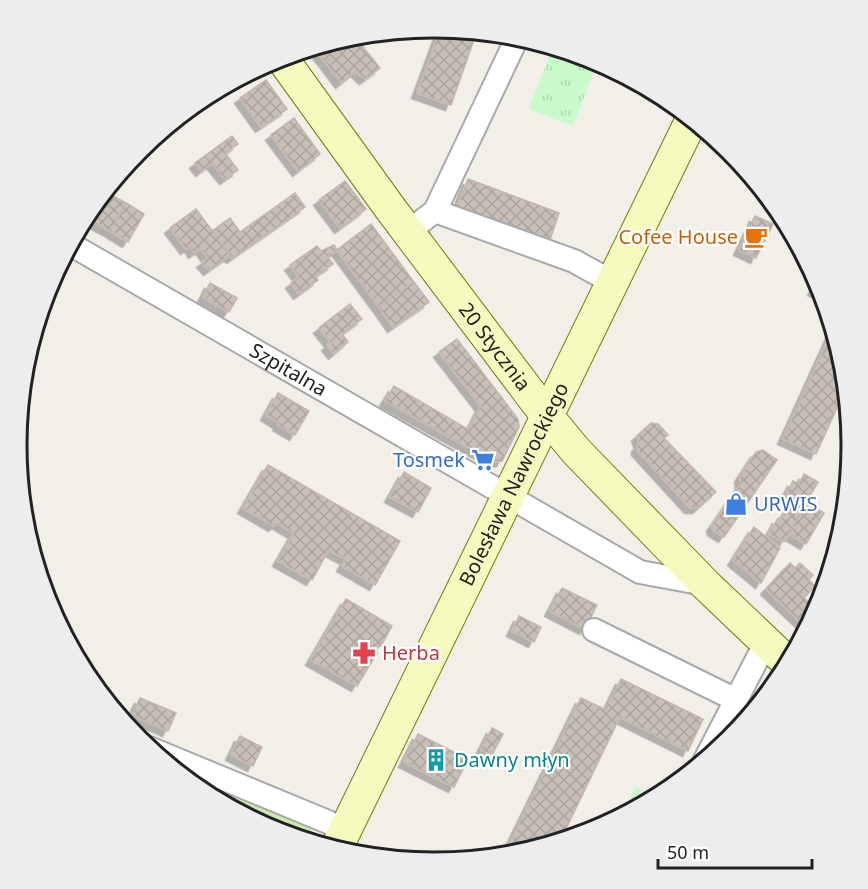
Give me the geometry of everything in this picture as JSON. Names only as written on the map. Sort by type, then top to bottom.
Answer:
[{"type":"street","points":[[409,231],[435,211],[514,45]]},
{"type":"street","name":"20 Stycznia","points":[[287,65],[390,208],[576,451],[705,584],[777,653]]},
{"type":"street","name":"Bolesława Nawrockiego","points":[[340,840],[688,127]]},
{"type":"street","points":[[435,211],[574,261],[612,282]]},
{"type":"street","name":"Szpitalna","points":[[78,248],[640,572],[705,584]]},
{"type":"street","points":[[594,630],[737,710]]},
{"type":"street","points":[[725,729],[777,653]]},
{"type":"street","points":[[178,760],[328,822],[340,840]]},
{"type":"green space","points":[[550,54],[594,70],[573,126],[529,109]]},
{"type":"green space","points":[[209,784],[313,827],[310,832],[278,821]]},
{"type":"green space","points":[[635,788],[645,792],[628,802]]},
{"type":"building","points":[[437,38],[474,40],[451,105],[417,93]]},
{"type":"building","points":[[361,44],[380,68],[365,79],[356,71],[341,83],[326,63],[345,47]]},
{"type":"building","points":[[345,47],[326,63],[319,54]]},
{"type":"building","points":[[266,80],[287,109],[261,127],[240,98]]},
{"type":"building","points":[[294,118],[320,154],[298,171],[271,135]]},
{"type":"building","points":[[232,136],[238,144],[225,153],[238,170],[225,179],[212,163],[201,171],[195,163]]},
{"type":"building","points":[[468,179],[559,213],[548,246],[456,210]]},
{"type":"building","points":[[345,181],[366,209],[340,228],[319,200]]},
{"type":"building","points":[[295,193],[305,207],[232,258],[212,231],[230,218],[240,232]]},
{"type":"building","points":[[112,196],[126,203],[110,231],[93,222]]},
{"type":"building","points":[[126,203],[144,214],[128,242],[110,231]]},
{"type":"building","points":[[196,209],[230,255],[209,270],[202,262],[208,258],[201,248],[194,253],[190,246],[186,249],[170,228]]},
{"type":"building","points":[[755,216],[773,224],[756,258],[739,250]]},
{"type":"building","points":[[371,224],[414,282],[379,307],[337,250]]},
{"type":"building","points":[[334,245],[337,250],[327,256],[333,264],[315,276],[318,280],[299,294],[291,283],[299,277],[290,265],[317,246],[321,251]]},
{"type":"building","points":[[414,282],[429,302],[393,327],[379,307]]},
{"type":"building","points":[[210,283],[237,298],[229,312],[203,297]]},
{"type":"building","points":[[350,304],[362,319],[342,334],[348,342],[334,354],[327,345],[331,343],[319,328]]},
{"type":"building","points":[[457,339],[518,419],[519,427],[502,461],[495,462],[385,401],[394,386],[469,430],[481,406],[439,352]]},
{"type":"building","points":[[827,341],[839,404],[816,454],[783,439]]},
{"type":"building","points":[[278,393],[309,411],[295,435],[266,415]]},
{"type":"building","points":[[651,423],[658,424],[668,435],[664,438],[716,492],[698,508],[690,508],[637,450],[640,444],[637,436]]},
{"type":"building","points":[[763,450],[777,460],[724,537],[713,530],[712,526],[741,484],[740,477],[756,452]]},
{"type":"building","points":[[268,465],[400,541],[375,585],[342,566],[346,559],[329,550],[312,580],[278,561],[294,533],[277,523],[274,526],[243,508]]},
{"type":"building","points":[[404,472],[431,488],[418,512],[390,497]]},
{"type":"building","points":[[804,474],[818,482],[784,542],[769,534],[778,518],[781,520],[794,499],[786,494],[793,481],[799,484]]},
{"type":"building","points":[[806,503],[824,513],[806,544],[789,534]]},
{"type":"building","points":[[754,527],[780,548],[761,583],[733,560]]},
{"type":"building","points":[[790,563],[795,568],[800,563],[813,575],[809,580],[815,586],[804,598],[809,602],[800,622],[766,589]]},
{"type":"building","points":[[562,588],[597,605],[585,629],[550,611]]},
{"type":"building","points":[[346,599],[392,626],[357,686],[311,660]]},
{"type":"building","points":[[519,616],[541,627],[534,642],[512,631]]},
{"type":"building","points":[[621,679],[703,719],[688,751],[620,717],[565,830],[509,845],[581,698],[606,710]]},
{"type":"building","points":[[140,698],[176,713],[168,731],[132,715]]},
{"type":"building","points":[[492,728],[503,734],[492,755],[481,750]]},
{"type":"building","name":"Dawny młyn","points":[[418,734],[468,759],[454,787],[404,762]]},
{"type":"building","points":[[240,736],[262,747],[253,766],[231,755]]},
{"type":"place","name":"Cofee House","points":[[756,237]]},
{"type":"place","name":"Tosmek","points":[[483,460]]},
{"type":"place","name":"URWIS","points":[[736,504]]},
{"type":"place","name":"Herba","points":[[364,653]]},
{"type":"place","name":"Dawny młyn","points":[[436,760]]}]
